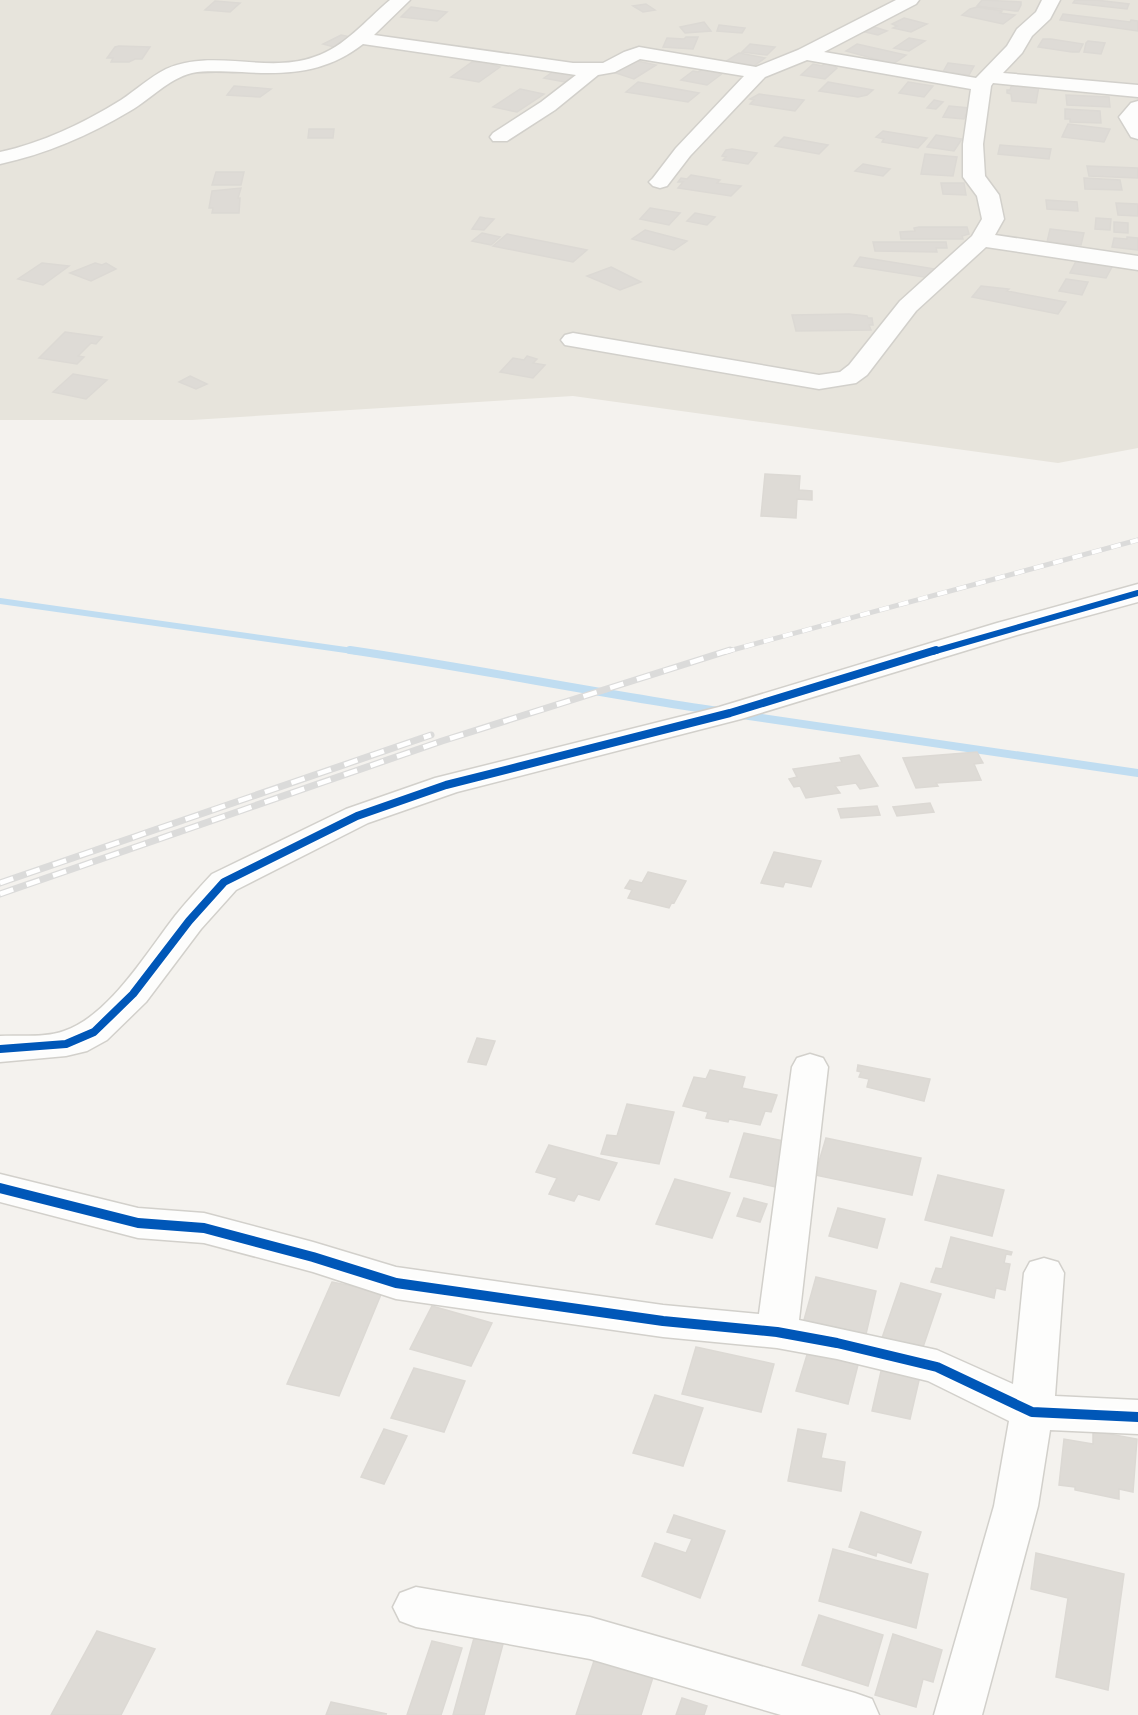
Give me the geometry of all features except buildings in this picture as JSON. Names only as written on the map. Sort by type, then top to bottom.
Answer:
[{"type":"street","points":[[0,159],[41,147],[124,107],[174,73],[192,68],[276,68],[324,61],[359,39],[401,0]]},
{"type":"street","points":[[660,182],[684,152],[758,73],[805,54],[910,0]]},
{"type":"street","points":[[573,340],[819,382],[847,378],[858,370],[908,306],[981,240],[993,219],[988,195],[974,177],[973,144],[984,81],[1016,49],[1024,33],[1044,15],[1051,0]]},
{"type":"street","points":[[359,39],[593,70],[609,68],[630,55],[639,53],[758,73]]},
{"type":"street","points":[[805,54],[984,81],[1138,91]]},
{"type":"street","points":[[500,137],[572,89],[593,70]]},
{"type":"street","points":[[1138,107],[1129,117],[1131,125],[1138,133]]},
{"type":"street","points":[[981,240],[1138,263]]},
{"type":"street","points":[[0,1049],[73,1042],[94,1031],[119,1011],[185,925],[224,882],[357,816],[446,785],[729,713],[1007,629],[1138,594]]},
{"type":"street","points":[[777,1332],[810,1067]]},
{"type":"street","points":[[0,1188],[138,1222],[204,1228],[313,1257],[396,1283],[663,1321],[777,1332],[837,1343],[937,1367],[1032,1412],[1138,1417]]},
{"type":"street","points":[[958,1715],[1016,1506],[1032,1412],[1044,1273]]},
{"type":"street","points":[[416,1607],[590,1638],[855,1715]]},
{"type":"shaded area","points":[[0,0],[1138,0],[1138,448],[1058,463],[573,396],[192,420],[0,420]]},
{"type":"waterway","points":[[0,601],[360,652]]},
{"type":"waterway","points":[[350,650],[718,711]]},
{"type":"waterway","points":[[742,715],[1138,773]]},
{"type":"railway","points":[[725,652],[1138,540]]},
{"type":"railway","points":[[0,894],[442,741],[730,650]]},
{"type":"railway","points":[[0,883],[431,735]]},
{"type":"cycle path","points":[[0,1049],[66,1044],[94,1032],[133,994],[189,921],[224,882],[357,816],[446,785],[730,713],[1007,629],[1138,593]]},
{"type":"cycle path","points":[[0,1188],[138,1223],[204,1228],[313,1257],[396,1283],[663,1321],[777,1332],[837,1343],[937,1367],[1032,1412],[1138,1417]]}]
